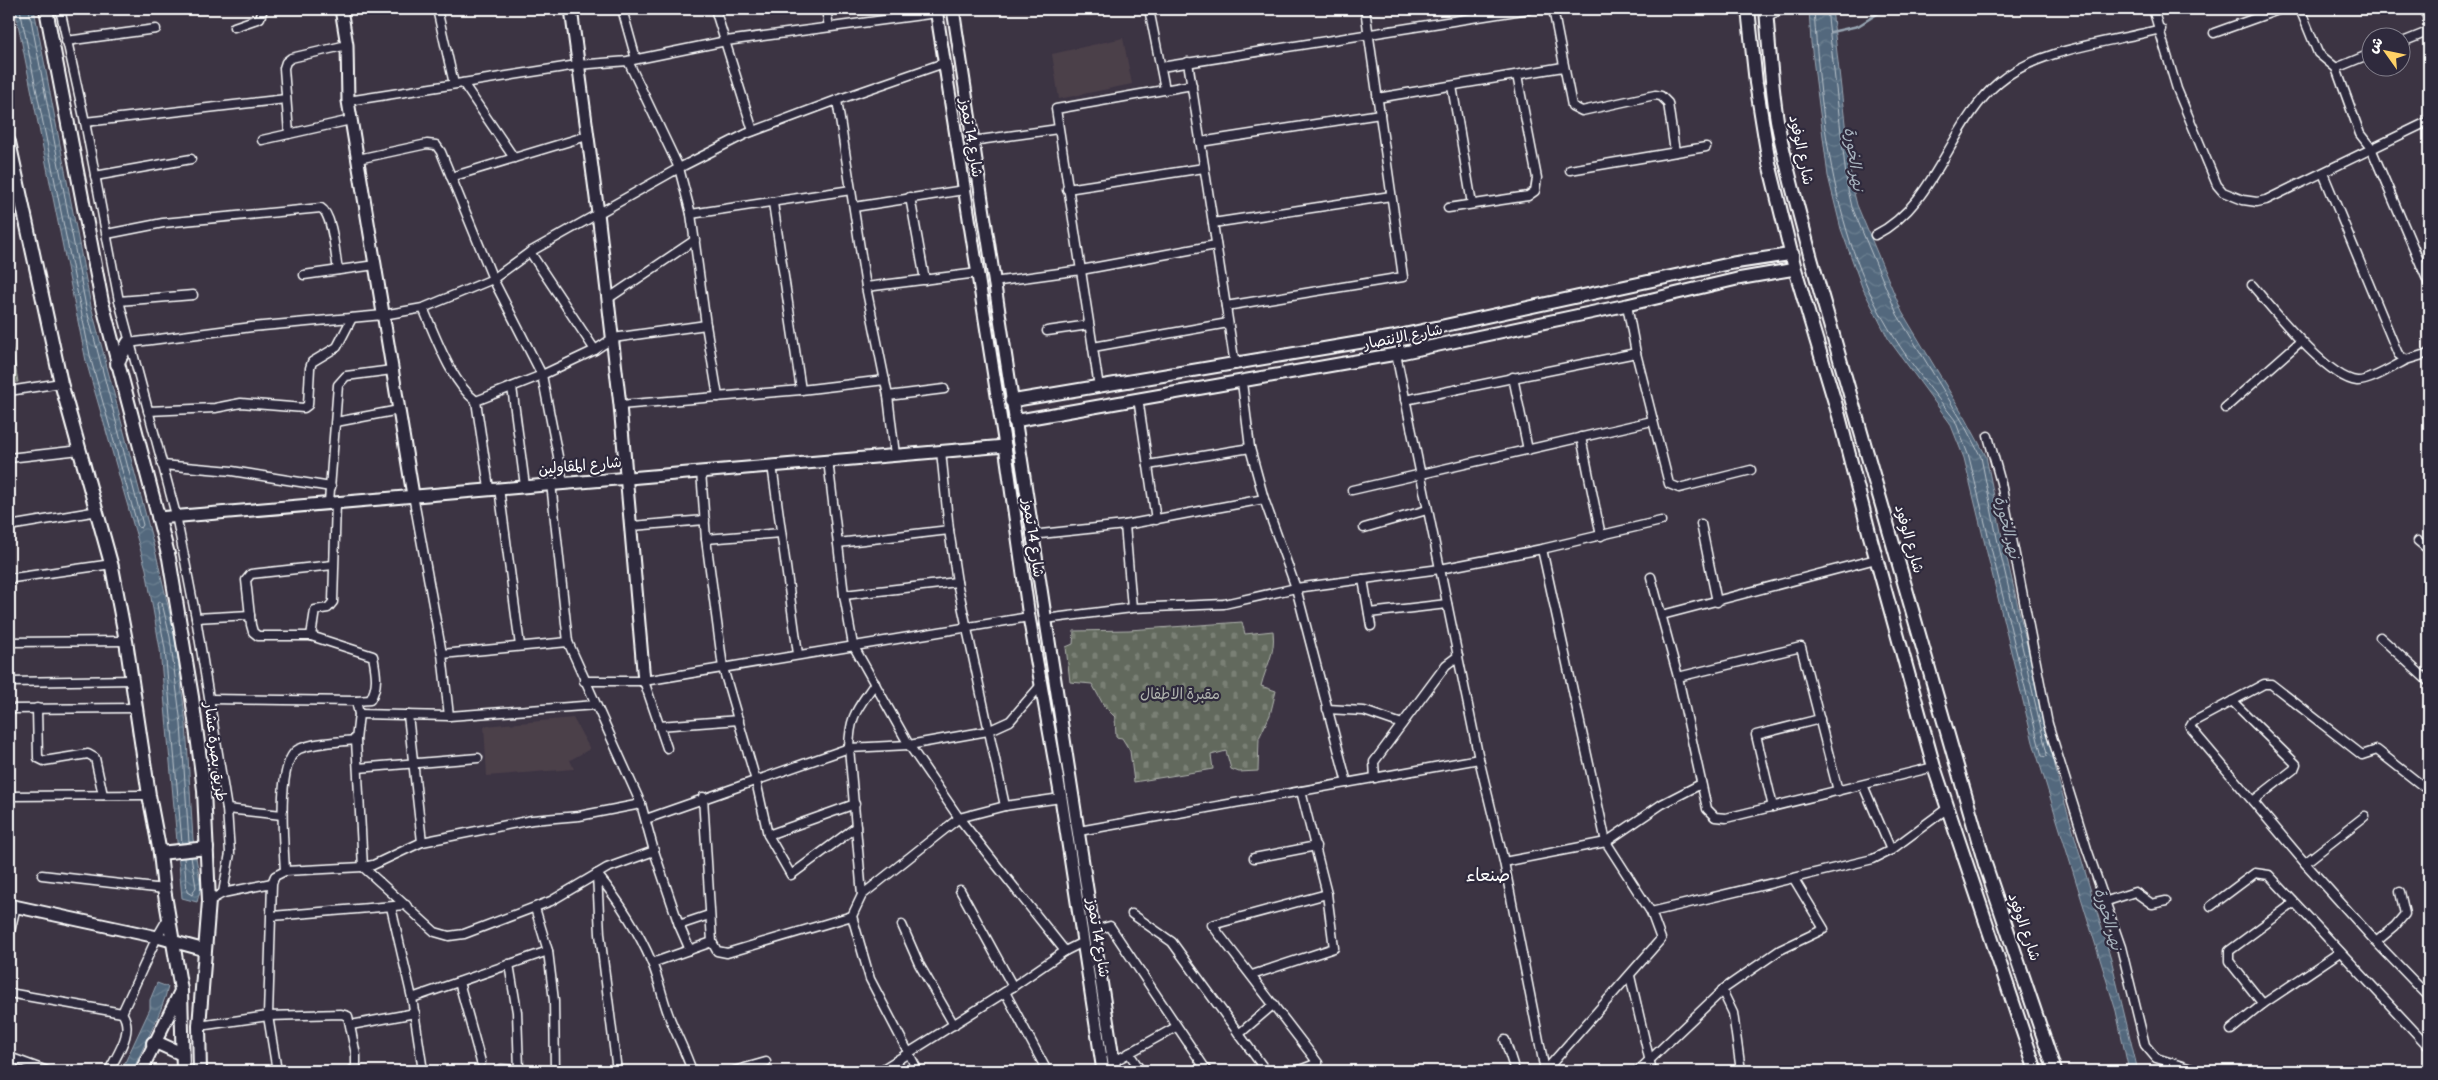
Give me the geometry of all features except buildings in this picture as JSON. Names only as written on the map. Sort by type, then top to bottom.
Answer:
[{"type":"main road","name":"طريق بصرة عشار","points":[[46,9],[98,285],[137,442],[169,558],[192,697],[204,790],[203,849],[209,901],[199,1026],[200,1071]]},
{"type":"main road","points":[[1748,9],[1756,83],[1769,163],[1796,269],[1837,408],[1934,767],[2036,1071]]},
{"type":"main road","name":"شارع الوفود","points":[[1766,13],[1770,70],[1777,120],[1810,255],[1985,864],[2055,1071]]},
{"type":"main road","points":[[9,142],[15,195],[61,383],[112,564],[138,708],[149,795],[165,853],[164,889],[181,990],[183,1071]]},
{"type":"main road","points":[[117,364],[128,343]]},
{"type":"main road","points":[[165,853],[203,849]]},
{"type":"main road","points":[[153,1043],[160,1044],[182,1054]]},
{"type":"street","points":[[60,9],[85,122],[128,343],[176,515],[196,618],[227,809],[230,853],[223,893]]},
{"type":"street","points":[[234,28],[260,18],[263,9]]},
{"type":"street","points":[[344,9],[348,101],[413,495],[442,654],[449,716]]},
{"type":"street","points":[[437,9],[454,84]]},
{"type":"street","points":[[571,9],[613,338],[628,477],[644,681],[667,748]]},
{"type":"street","points":[[622,9],[632,60],[679,168],[691,214],[718,397]]},
{"type":"street","points":[[715,9],[753,131]]},
{"type":"street","points":[[826,9],[829,27]]},
{"type":"street","name":"شارع 14 تموز","points":[[953,9],[1031,535],[1046,619],[1114,1067]]},
{"type":"street","points":[[1149,9],[1165,89]]},
{"type":"street","points":[[1226,306],[1403,277],[1365,9]]},
{"type":"street","points":[[1161,68],[1368,33],[1529,9]]},
{"type":"street","points":[[1553,9],[1570,103],[1579,111],[1655,95],[1664,98],[1668,106],[1674,152]]},
{"type":"street","points":[[1766,13],[1782,9]]},
{"type":"street","points":[[2154,9],[2177,89],[2202,154],[2217,185],[2223,192],[2243,200],[2257,202],[2266,200],[2429,120]]},
{"type":"street","points":[[2214,33],[2281,9]]},
{"type":"street","points":[[2300,9],[2318,53],[2336,68],[2360,134],[2371,148],[2429,284]]},
{"type":"street","points":[[2426,9],[2429,23]]},
{"type":"street","points":[[348,101],[577,65],[632,60],[726,41],[937,11]]},
{"type":"street","name":"شارع 14 تموز","points":[[937,11],[1029,617],[1061,798],[1103,1071]]},
{"type":"street","points":[[1875,234],[1892,225],[1912,206],[1980,102],[2009,74],[2045,57],[2161,29]]},
{"type":"street","points":[[66,41],[156,30]]},
{"type":"street","points":[[2410,39],[2428,33]]},
{"type":"street","points":[[289,134],[284,68],[286,62],[291,58],[347,46]]},
{"type":"street","points":[[2336,68],[2360,58]]},
{"type":"street","points":[[1188,62],[1235,365]]},
{"type":"street","points":[[128,343],[252,327],[383,315],[423,308],[493,279],[530,252],[598,213],[679,168],[753,131],[944,64]]},
{"type":"street","points":[[1377,98],[1563,68]]},
{"type":"street","points":[[1448,208],[1528,196],[1537,186],[1538,178],[1517,75]]},
{"type":"street","points":[[463,83],[514,158]]},
{"type":"street","points":[[1099,387],[1056,109],[1192,85]]},
{"type":"street","points":[[1452,86],[1472,204]]},
{"type":"street","points":[[85,122],[286,98]]},
{"type":"street","points":[[837,100],[866,287],[888,396],[895,455]]},
{"type":"street","points":[[1200,142],[1380,114]]},
{"type":"street","points":[[262,140],[351,120]]},
{"type":"street","points":[[972,141],[1058,129]]},
{"type":"street","points":[[451,176],[587,136]]},
{"type":"street","points":[[358,159],[427,144],[436,145],[451,176],[493,279],[542,375],[557,483],[568,642],[641,804],[654,851],[679,925],[690,950]]},
{"type":"street","points":[[1570,170],[1706,147]]},
{"type":"street","points":[[95,176],[191,160]]},
{"type":"street","points":[[1067,189],[1204,168]]},
{"type":"street","points":[[2323,173],[2398,354],[2406,360]]},
{"type":"street","points":[[691,214],[851,190]]},
{"type":"street","points":[[854,207],[964,190]]},
{"type":"street","points":[[1213,222],[1391,196]]},
{"type":"street","points":[[910,197],[924,280]]},
{"type":"street","points":[[773,203],[802,390]]},
{"type":"street","points":[[107,234],[163,223],[321,208],[326,211],[329,220],[338,270]]},
{"type":"street","points":[[608,298],[695,240]]},
{"type":"street","points":[[993,282],[1081,270],[1216,245]]},
{"type":"street","points":[[530,252],[595,350]]},
{"type":"street","name":"شارع الإنتصار","points":[[1012,401],[1235,365],[1392,337],[1733,263],[1793,254]]},
{"type":"street","points":[[1733,263],[1737,279]]},
{"type":"street","points":[[304,275],[375,265]]},
{"type":"street","name":"شارع الإنتصار","points":[[1014,421],[1396,354],[1627,305],[1737,279],[1796,269]]},
{"type":"street","points":[[866,287],[978,273]]},
{"type":"street","points":[[2252,285],[2301,341],[2339,374],[2356,381],[2365,380],[2406,360],[2429,353]]},
{"type":"street","points":[[119,301],[193,295]]},
{"type":"street","points":[[1627,305],[1636,353],[1665,477],[1672,486],[1683,488],[1751,470]]},
{"type":"street","points":[[423,308],[458,380],[468,395],[476,401],[494,488],[520,646]]},
{"type":"street","points":[[148,411],[215,408],[241,403],[304,408],[308,405],[312,362],[337,347],[352,318]]},
{"type":"street","points":[[1093,347],[1228,323]]},
{"type":"street","points":[[476,401],[542,375],[595,350],[613,338],[706,325]]},
{"type":"street","points":[[1048,331],[1089,325]]},
{"type":"street","points":[[2225,408],[2301,341]]},
{"type":"street","points":[[1404,400],[1636,353]]},
{"type":"street","points":[[1396,354],[1479,759],[1504,862],[1545,1071]]},
{"type":"street","points":[[311,636],[315,610],[328,608],[333,602],[332,502],[330,487],[338,384],[346,376],[392,370]]},
{"type":"street","points":[[1513,377],[1528,450]]},
{"type":"street","points":[[620,405],[802,390],[885,380]]},
{"type":"street","points":[[1242,382],[1250,448],[1264,499],[1296,588],[1347,783]]},
{"type":"street","points":[[9,390],[61,383]]},
{"type":"street","points":[[512,387],[525,486]]},
{"type":"street","points":[[888,396],[944,389]]},
{"type":"street","points":[[1062,393],[1066,411]]},
{"type":"street","points":[[1138,398],[1156,520]]},
{"type":"street","points":[[336,422],[399,410]]},
{"type":"street","points":[[1352,490],[1652,421]]},
{"type":"street","points":[[1988,436],[2001,483],[2048,724],[2087,849],[2128,970],[2147,1049],[2156,1058],[2198,1071]]},
{"type":"street","points":[[1582,437],[1601,536]]},
{"type":"street","name":"شارع المقاولين","points":[[158,518],[1004,446]]},
{"type":"street","points":[[1148,465],[1250,448]]},
{"type":"street","points":[[9,458],[80,450]]},
{"type":"street","points":[[941,451],[949,530],[957,582],[1005,806]]},
{"type":"street","points":[[828,460],[844,595],[853,645],[909,745],[959,818],[1065,951]]},
{"type":"street","points":[[162,465],[232,471],[330,487]]},
{"type":"street","points":[[772,465],[798,654]]},
{"type":"street","points":[[701,471],[706,539],[723,668],[756,781],[768,835],[791,875],[856,827]]},
{"type":"street","points":[[1031,535],[1125,525],[1264,499]]},
{"type":"street","points":[[1364,528],[1427,510]]},
{"type":"street","points":[[9,526],[98,511]]},
{"type":"street","points":[[632,526],[705,520]]},
{"type":"street","points":[[1046,619],[1132,608],[1224,604],[1296,588],[1440,569],[1542,549],[1661,521]]},
{"type":"street","points":[[1701,524],[1717,602]]},
{"type":"street","points":[[1125,525],[1132,608]]},
{"type":"street","points":[[838,543],[949,530]]},
{"type":"street","points":[[706,539],[781,533]]},
{"type":"street","points":[[2418,541],[2429,550]]},
{"type":"street","points":[[1542,549],[1606,842],[1650,912],[1661,939],[1545,1071]]},
{"type":"street","points":[[1662,615],[1717,602],[1876,558]]},
{"type":"street","points":[[9,580],[112,564]]},
{"type":"street","points":[[210,698],[370,700],[375,692],[376,674],[373,656],[311,636],[258,636],[253,632],[246,580],[251,574],[333,565]]},
{"type":"street","points":[[1650,577],[1678,677],[1707,810],[1715,817],[1726,818],[1934,767]]},
{"type":"street","points":[[1362,579],[1371,626]]},
{"type":"street","points":[[844,595],[957,582]]},
{"type":"street","points":[[1369,613],[1447,604]]},
{"type":"street","points":[[196,618],[250,616]]},
{"type":"street","points":[[584,681],[644,681],[853,645],[967,629],[1029,617]]},
{"type":"street","points":[[2380,637],[2429,682]]},
{"type":"street","points":[[9,642],[126,640]]},
{"type":"street","points":[[442,654],[568,642]]},
{"type":"street","points":[[1678,677],[1801,646],[1838,791]]},
{"type":"street","points":[[1375,778],[1374,762],[1446,665],[1458,656]]},
{"type":"street","points":[[9,682],[133,680]]},
{"type":"street","points":[[862,895],[849,748],[850,725],[852,717],[875,683]]},
{"type":"street","points":[[2429,791],[2377,750],[2362,755],[2271,684],[2264,684],[2193,722],[2190,727],[2305,863],[2376,942],[2429,997]]},
{"type":"street","points":[[646,819],[849,748],[909,745],[988,731],[1010,722],[1041,685]]},
{"type":"street","points":[[356,701],[359,714],[356,740],[363,867],[435,932],[449,936],[464,934],[535,908],[607,868],[654,851]]},
{"type":"street","points":[[2232,701],[2296,764],[2294,769],[2253,801]]},
{"type":"street","points":[[359,714],[449,716],[596,705]]},
{"type":"street","points":[[9,708],[138,708]]},
{"type":"street","points":[[37,708],[38,758],[44,761],[88,754],[95,758],[103,795]]},
{"type":"street","points":[[1327,709],[1364,711],[1402,724]]},
{"type":"street","points":[[408,715],[422,842]]},
{"type":"street","points":[[1772,807],[1756,735],[1820,718]]},
{"type":"street","points":[[659,726],[739,720]]},
{"type":"street","points":[[285,871],[282,815],[286,772],[290,759],[298,750],[325,743],[356,740]]},
{"type":"street","points":[[358,768],[478,758]]},
{"type":"street","points":[[1079,832],[1479,759]]},
{"type":"street","points":[[1504,862],[1606,842],[1662,804],[1701,784]]},
{"type":"street","points":[[1863,785],[1891,850]]},
{"type":"street","points":[[1252,975],[1334,948],[1327,894],[1301,791]]},
{"type":"street","points":[[9,796],[149,795]]},
{"type":"street","points":[[703,798],[709,914],[712,942],[717,951],[727,953],[852,916]]},
{"type":"street","points":[[918,1071],[870,979],[852,916],[862,895],[959,818],[1005,806],[1061,798]]},
{"type":"street","points":[[277,1071],[268,1016],[272,883],[275,876],[285,871],[363,867],[373,865],[422,842],[532,820],[579,816],[641,804]]},
{"type":"street","points":[[768,835],[855,804]]},
{"type":"street","points":[[1650,912],[1794,879],[1873,858],[1891,850],[1949,807]]},
{"type":"street","points":[[227,809],[282,815]]},
{"type":"street","points":[[2305,863],[2365,816]]},
{"type":"street","points":[[1254,858],[1316,846]]},
{"type":"street","points":[[2211,906],[2248,877],[2262,872],[2269,875],[2429,1047]]},
{"type":"street","points":[[597,874],[621,903],[634,926],[652,964],[671,1021],[685,1048],[692,1071]]},
{"type":"street","points":[[597,874],[600,934],[617,1071]]},
{"type":"street","points":[[42,876],[164,889]]},
{"type":"street","points":[[1638,1071],[1722,990],[1780,950],[1824,929],[1794,879]]},
{"type":"street","points":[[209,901],[223,893],[272,883]]},
{"type":"street","points":[[960,890],[1013,987]]},
{"type":"street","points":[[2106,901],[2135,892],[2152,904],[2166,901]]},
{"type":"street","points":[[2376,942],[2395,926],[2404,914],[2400,892]]},
{"type":"street","points":[[1297,1071],[1318,1063],[1212,925],[1327,894]]},
{"type":"street","points":[[2263,1004],[2229,961],[2229,951],[2294,903]]},
{"type":"street","points":[[272,916],[406,905]]},
{"type":"street","points":[[9,936],[12,906],[157,937],[205,950]]},
{"type":"street","points":[[392,907],[415,1013],[423,1071]]},
{"type":"street","points":[[535,908],[548,951],[554,1001],[555,1071]]},
{"type":"street","points":[[679,925],[709,914]]},
{"type":"street","points":[[1132,914],[1172,942],[1266,1071]]},
{"type":"street","points":[[122,1013],[157,937],[169,916]]},
{"type":"street","points":[[902,925],[920,964],[954,1025]]},
{"type":"street","points":[[1092,931],[1110,926],[1207,1071]]},
{"type":"street","points":[[652,964],[712,942]]},
{"type":"street","points":[[880,1071],[1013,987],[1065,951],[1083,942]]},
{"type":"street","points":[[412,998],[548,951]]},
{"type":"street","points":[[2231,1030],[2263,1004],[2340,952]]},
{"type":"street","points":[[509,964],[518,1012],[519,1070]]},
{"type":"street","points":[[1630,976],[1652,1071]]},
{"type":"street","points":[[459,982],[481,1062]]},
{"type":"street","points":[[141,1071],[153,1043],[181,990]]},
{"type":"street","points":[[1722,990],[1733,1014],[1741,1068],[1734,1071]]},
{"type":"street","points":[[1005,992],[1045,1071]]},
{"type":"street","points":[[9,1002],[10,993],[122,1013],[128,1020],[128,1030],[108,1071]]},
{"type":"street","points":[[1238,1034],[1274,1004]]},
{"type":"street","points":[[351,1025],[415,1013]]},
{"type":"street","points":[[199,1026],[268,1016],[341,1014],[348,1016],[356,1055],[356,1067],[351,1071]]},
{"type":"street","points":[[1114,1067],[1129,1053],[1176,1027]]},
{"type":"street","points":[[1505,1040],[1515,1071]]},
{"type":"street","points":[[1129,1053],[1141,1071]]},
{"type":"street","points":[[9,1057],[47,1071]]},
{"type":"street","points":[[734,1071],[766,1062]]},
{"type":"street","points":[[498,1071],[540,1071]]},
{"type":"shaded area","points":[[1123,38],[1132,84],[1059,99],[1052,54]]},
{"type":"shaded area","points":[[573,718],[590,749],[570,760],[574,769],[487,776],[484,726]]},
{"type":"green space","points":[[9,328],[18,382],[9,383]]},
{"type":"green space","name":"مقبرة الاطفال","points":[[1242,622],[1245,634],[1273,631],[1274,639],[1272,653],[1261,686],[1276,691],[1270,715],[1259,738],[1258,771],[1239,772],[1231,769],[1226,751],[1211,755],[1213,769],[1134,782],[1130,751],[1122,738],[1116,737],[1115,717],[1104,706],[1092,684],[1070,682],[1066,647],[1073,644],[1074,631],[1129,630]]},
{"type":"water","points":[[15,9],[34,9],[91,306],[157,558],[175,636],[186,724],[193,839],[201,887],[197,902],[182,898],[160,649],[146,569],[86,361]]},
{"type":"water","name":"نهر الخورة","points":[[1809,9],[1832,9],[1852,185],[1857,205],[1902,312],[1986,456],[2002,537],[2059,783],[2112,963],[2138,1071],[2129,1071],[2116,1011],[2033,742],[1964,458],[1950,423],[1889,340],[1862,287],[1841,229],[1828,176],[1811,43]]},
{"type":"water","points":[[157,983],[168,987],[161,1008],[133,1071],[121,1071],[150,1009],[150,1000]]},
{"type":"waterway","points":[[1831,32],[1858,26],[1885,9]]},
{"type":"district","name":"صنعاء","points":[[1488,875]]}]
